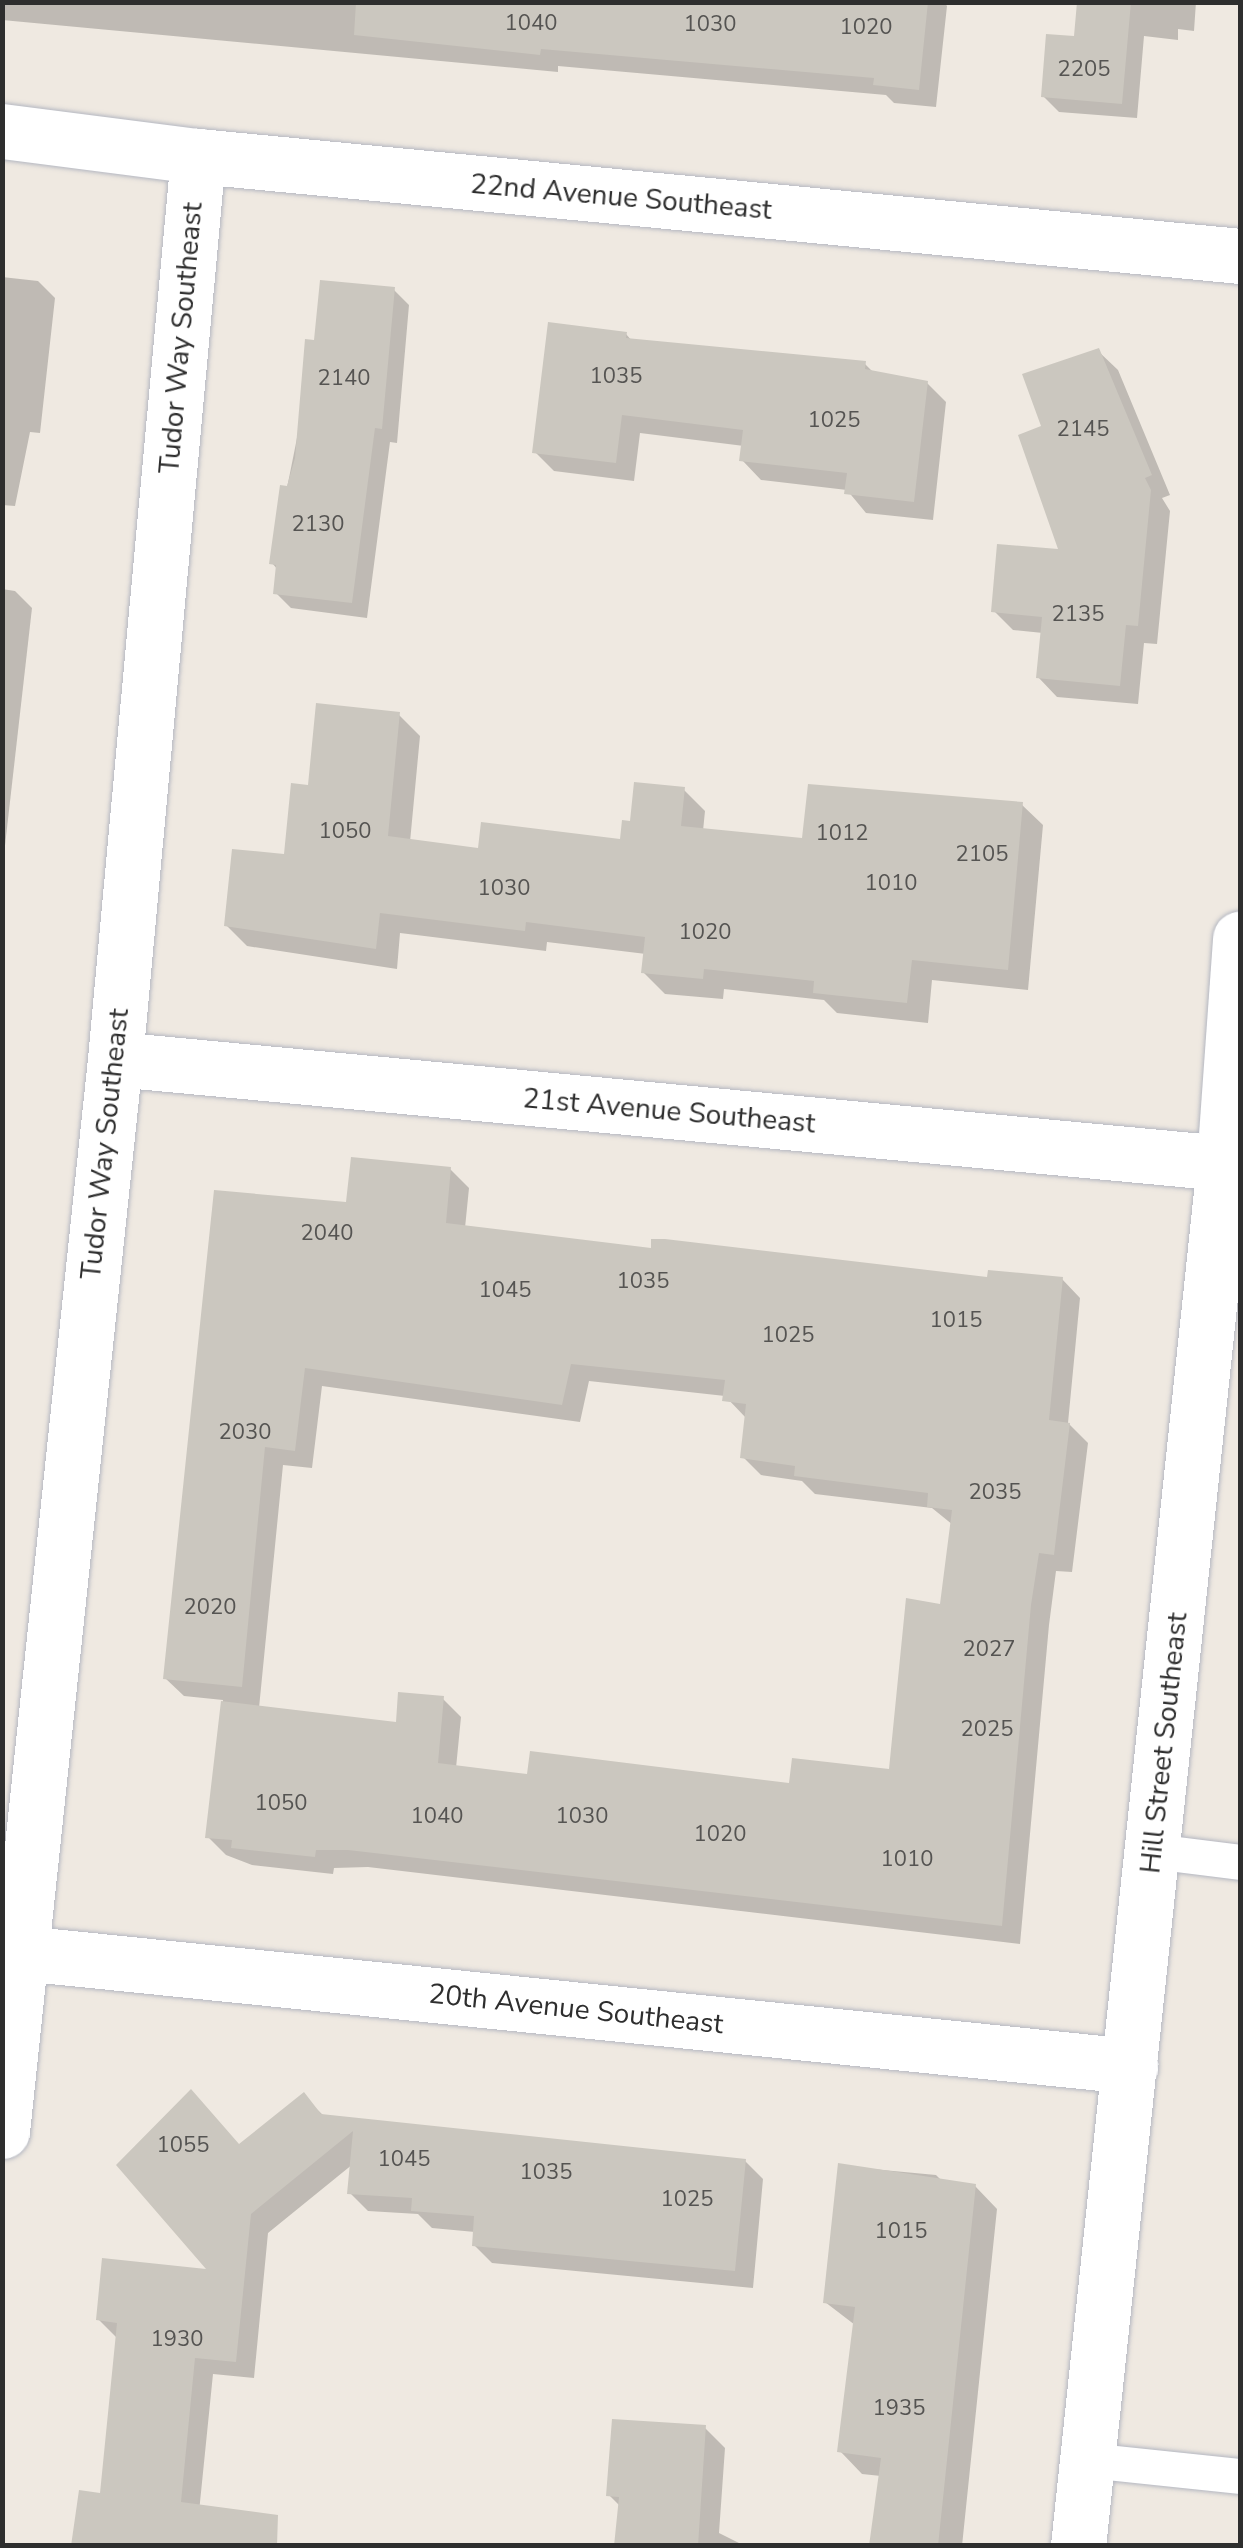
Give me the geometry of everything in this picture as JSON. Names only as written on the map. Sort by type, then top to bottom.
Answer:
[{"type":"street","name":"22nd Avenue Southeast","points":[[2,131],[198,156],[1240,256]]},
{"type":"street","name":"Tudor Way Southeast","points":[[2,2131],[114,1058],[198,156]]},
{"type":"street","name":"Hill Street Southeast","points":[[1078,2546],[1228,1186],[1240,939]]},
{"type":"street","name":"21st Avenue Southeast","points":[[114,1058],[1228,1186]]},
{"type":"street","name":"20th Avenue Southeast","points":[[22,1953],[1130,2066]]},
{"type":"lane","points":[[1152,1851],[1240,1862]]},
{"type":"lane","points":[[1087,2460],[1240,2476]]},
{"type":"building","points":[[356,2],[928,2],[919,90],[873,85],[874,78],[541,49],[540,55],[354,35]]},
{"type":"building","points":[[1077,2],[1131,2],[1122,104],[1041,97],[1046,34],[1074,36]]},
{"type":"building","points":[[320,280],[395,287],[382,429],[375,428],[352,603],[273,594],[276,565],[269,564],[280,485],[287,486],[295,458],[305,339],[314,340]]},
{"type":"building","points":[[548,322],[627,332],[626,338],[866,361],[865,369],[928,381],[914,502],[844,494],[847,473],[739,461],[743,430],[622,415],[616,463],[532,453]]},
{"type":"building","points":[[1099,348],[1152,475],[1145,478],[1151,490],[1138,626],[1126,625],[1120,686],[1036,678],[1042,617],[991,612],[997,544],[1058,549],[1018,435],[1041,426],[1022,374]]},
{"type":"building","points":[[316,703],[400,712],[388,836],[478,848],[481,822],[620,839],[622,820],[630,821],[634,782],[685,787],[681,826],[802,838],[808,784],[1023,802],[1008,970],[912,960],[907,1003],[813,993],[814,981],[704,969],[703,979],[641,973],[645,937],[526,922],[525,931],[380,913],[376,949],[224,926],[232,849],[284,854],[291,783],[308,785]]},
{"type":"building","points":[[351,1157],[451,1167],[446,1223],[651,1248],[651,1239],[665,1239],[987,1277],[988,1270],[1063,1277],[1049,1420],[1070,1423],[1054,1555],[1039,1553],[1031,1605],[1002,1926],[348,1850],[316,1850],[315,1857],[231,1848],[232,1840],[205,1838],[221,1701],[396,1722],[398,1692],[444,1696],[438,1763],[527,1774],[530,1751],[789,1783],[792,1758],[889,1769],[906,1598],[940,1604],[952,1510],[927,1507],[928,1493],[794,1476],[795,1466],[740,1458],[746,1404],[722,1401],[725,1380],[571,1364],[562,1405],[305,1368],[295,1451],[265,1447],[242,1687],[163,1679],[214,1190],[346,1202]]},
{"type":"building","points":[[191,2089],[239,2144],[304,2092],[321,2114],[746,2159],[735,2271],[472,2246],[474,2216],[411,2211],[412,2198],[347,2194],[353,2131],[251,2214],[236,2362],[195,2358],[181,2502],[278,2515],[277,2546],[71,2546],[79,2490],[100,2493],[117,2323],[96,2320],[102,2258],[206,2269],[116,2165]]},
{"type":"building","points":[[838,2163],[976,2184],[938,2546],[869,2546],[881,2458],[837,2452],[855,2307],[823,2303]]},
{"type":"building","points":[[612,2419],[706,2425],[698,2546],[614,2546],[619,2497],[606,2496]]}]
